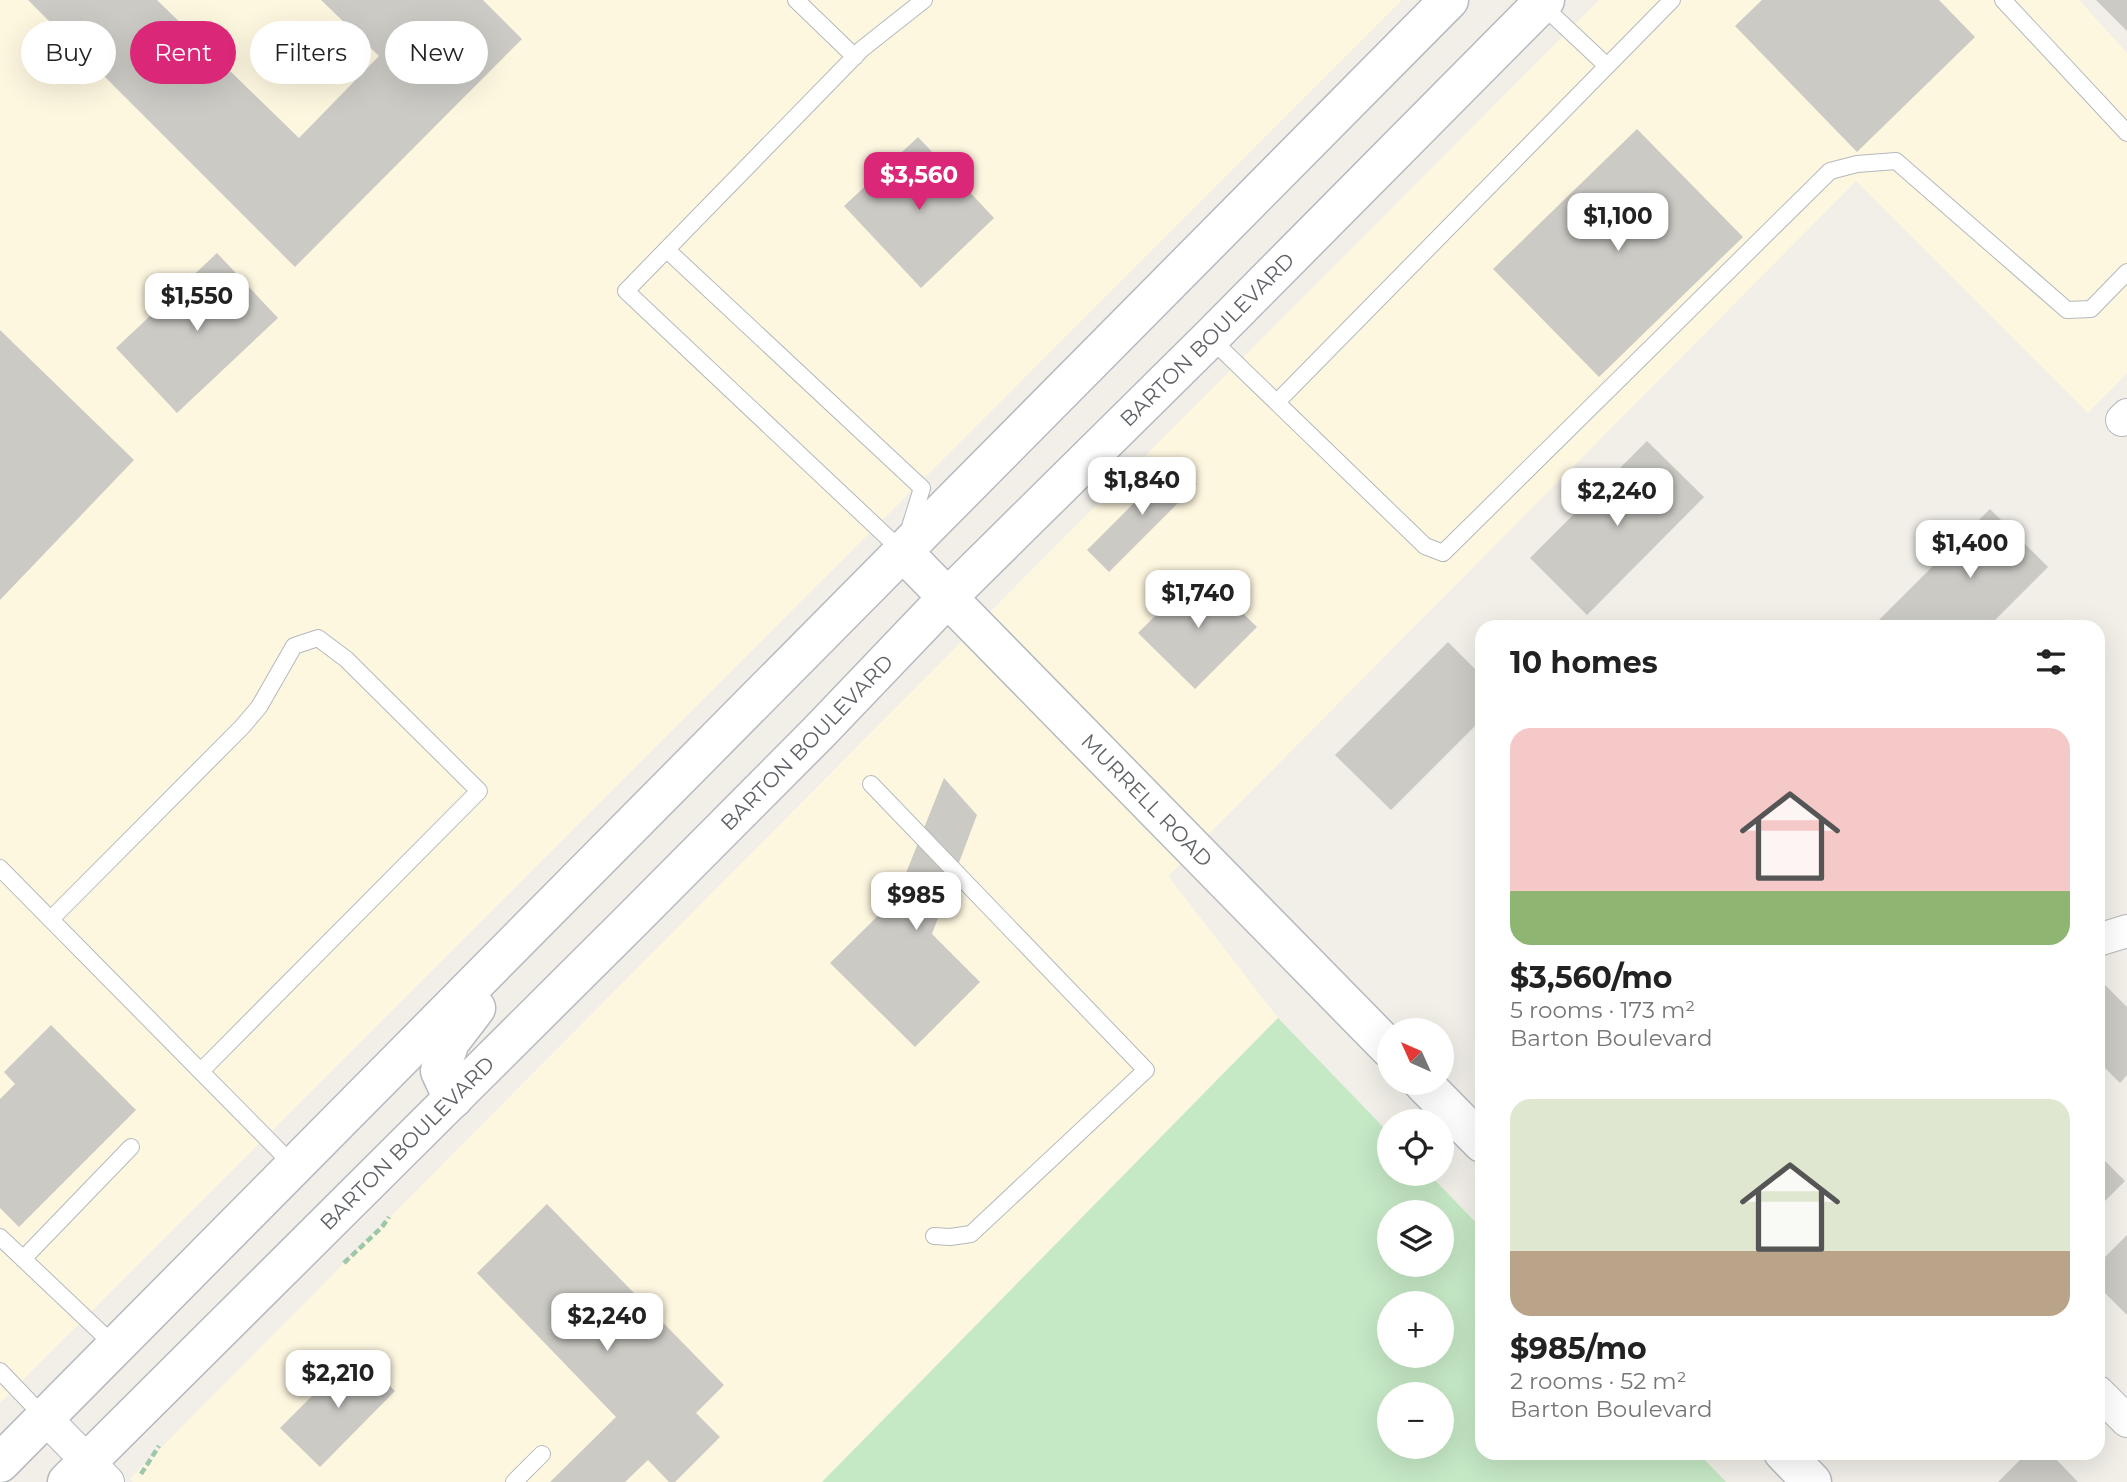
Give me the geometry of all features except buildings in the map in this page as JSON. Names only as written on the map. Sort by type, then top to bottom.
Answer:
[{"type":"main road","points":[[0,1463],[1449,0]]},
{"type":"main road","name":"BARTON BOULEVARD","points":[[87,1475],[453,1099],[820,732],[948,597],[1210,338],[1541,1]]},
{"type":"main road","name":"MURRELL ROAD","points":[[903,552],[1377,1036]]},
{"type":"main road","points":[[453,1099],[440,1071],[450,1042],[559,901]]},
{"type":"main road","points":[[1436,1096],[1475,1136]]},
{"type":"main road","points":[[1791,1460],[1812,1482]]},
{"type":"street","points":[[2105,938],[2127,931]]},
{"type":"street","points":[[2105,1399],[2127,1421]]},
{"type":"street","points":[[45,1418],[87,1475]]},
{"type":"lane","points":[[796,0],[855,57]]},
{"type":"lane","points":[[667,250],[922,488],[903,552],[626,292],[855,57],[924,0]]},
{"type":"lane","points":[[1276,402],[1672,0]]},
{"type":"lane","points":[[2003,0],[2127,133]]},
{"type":"lane","points":[[1541,1],[1607,66]]},
{"type":"lane","points":[[1210,338],[1426,546],[1443,553],[1830,171],[1857,164],[1896,161],[2067,310],[2091,309],[2127,272]]},
{"type":"lane","points":[[51,919],[242,727],[259,707],[294,646],[318,638],[346,659],[479,791],[201,1071]]},
{"type":"lane","points":[[871,784],[1146,1070],[971,1234],[934,1236]]},
{"type":"lane","points":[[0,868],[295,1167]]},
{"type":"lane","points":[[23,1258],[131,1147]]},
{"type":"lane","points":[[0,1237],[116,1347]]},
{"type":"lane","points":[[0,1371],[45,1418]]},
{"type":"lane","points":[[514,1482],[542,1454]]},
{"type":"shaded area","points":[[0,0],[1402,0],[0,1403]]},
{"type":"shaded area","points":[[1599,0],[2079,0],[2127,53],[2127,373],[2088,413],[1856,181],[1207,836],[989,613]]},
{"type":"shaded area","points":[[964,639],[1182,862],[1168,876],[1278,1018],[822,1482],[133,1482],[130,1479]]},
{"type":"green space","points":[[1278,1018],[1377,1121],[1377,1186],[1441,1186],[1475,1222],[1475,1460],[1705,1460],[1726,1482],[822,1482]]}]
